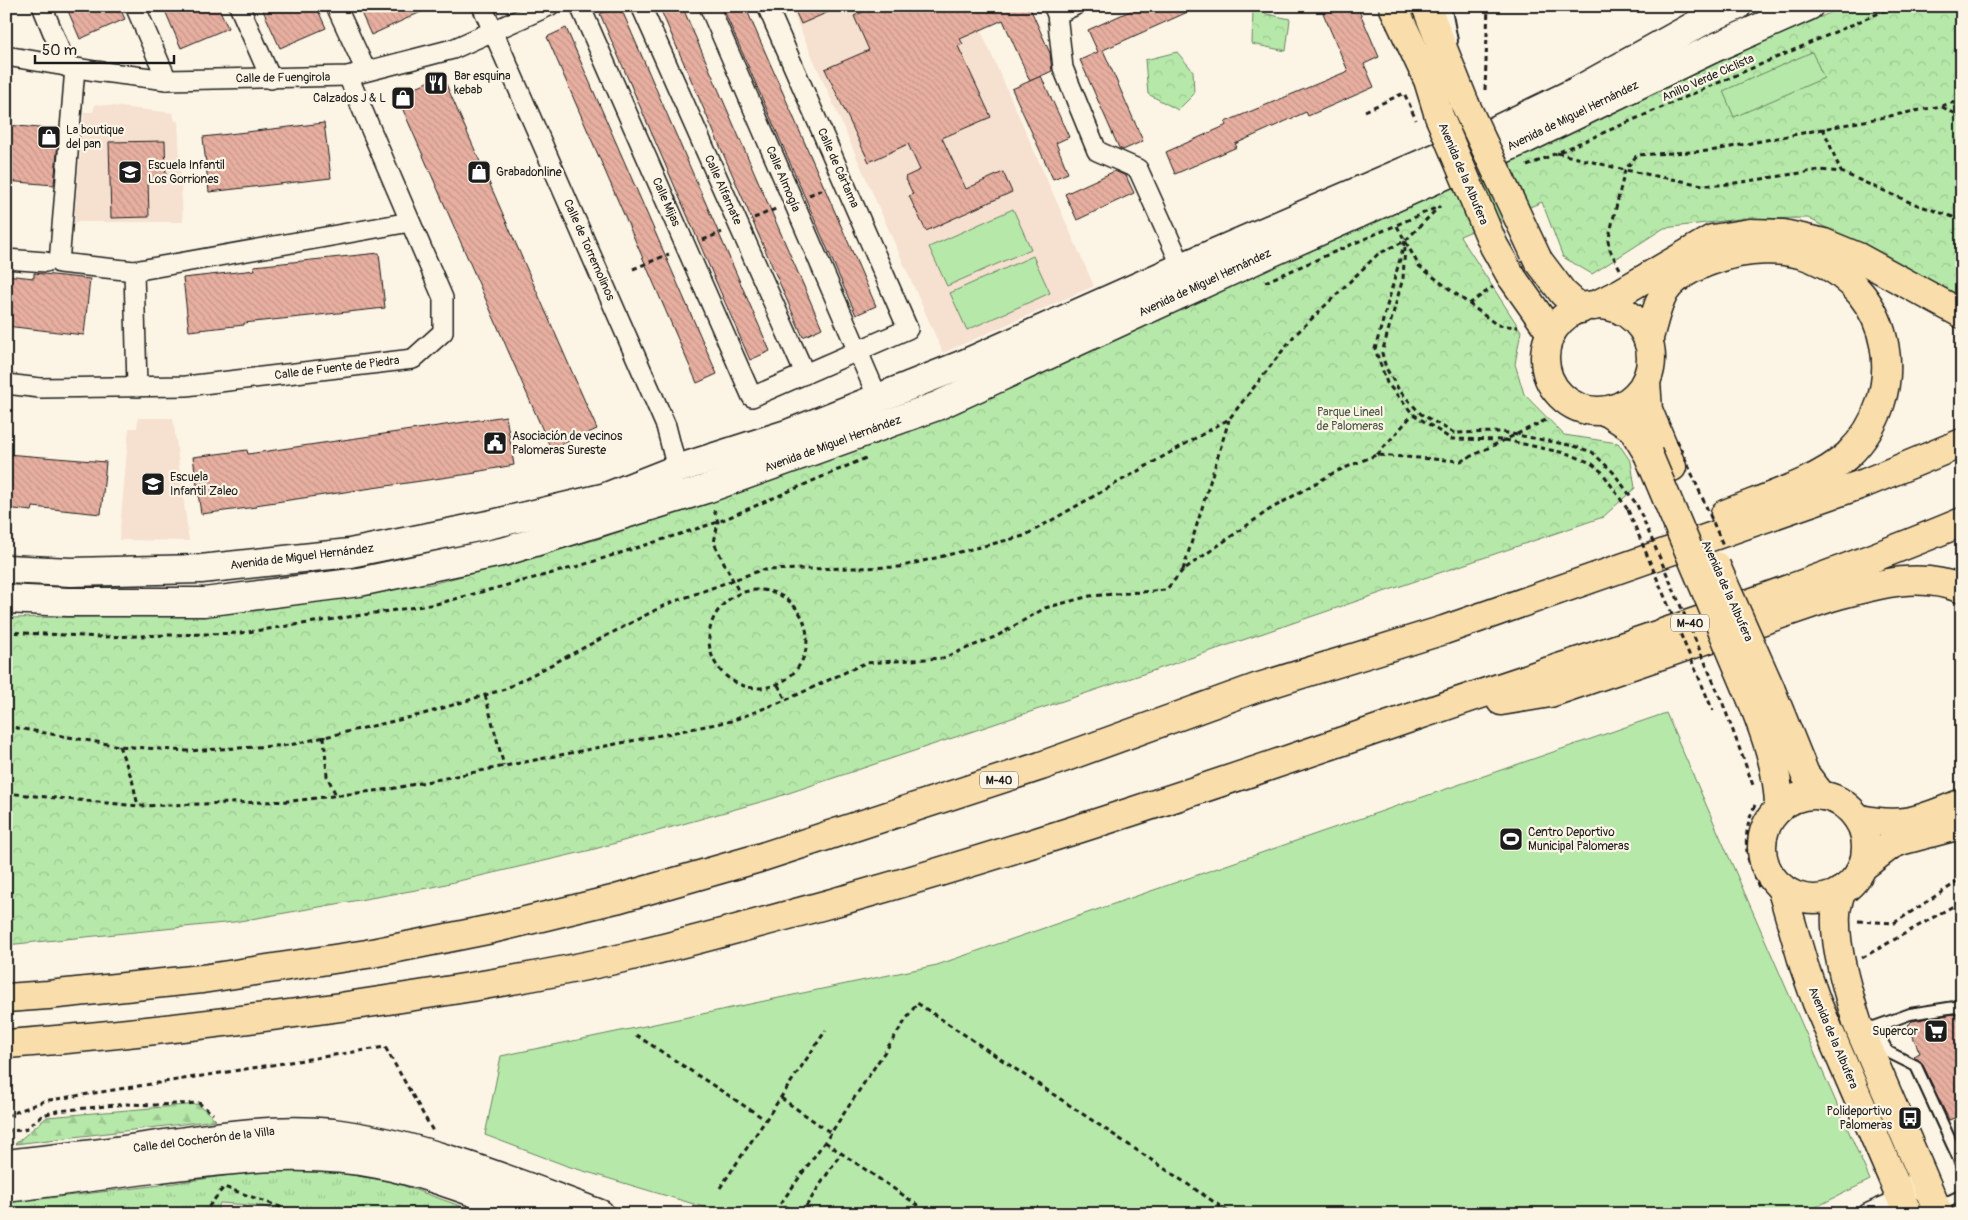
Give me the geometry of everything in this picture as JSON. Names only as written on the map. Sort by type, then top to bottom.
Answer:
[{"type":"main road","points":[[1426,6],[1475,98],[1538,260],[1562,293],[1587,307],[1608,306],[1622,310],[1633,318],[1642,329],[1648,341]]},
{"type":"main road","name":"Avenida de la Albufera","points":[[1393,19],[1428,80],[1439,116],[1494,246],[1502,281],[1551,333]]},
{"type":"main road","points":[[1444,630],[1826,471],[1847,455],[1872,426],[1882,401],[1887,379],[1886,348],[1878,322],[1859,292],[1836,270],[1811,257],[1776,249],[1730,254],[1682,275],[1666,290],[1658,307],[1648,341],[1650,367],[1646,381],[1629,401],[1606,410],[1592,410],[1577,406],[1563,396],[1553,384],[1547,366],[1546,349],[1551,333],[1557,323],[1566,315],[1620,293],[1712,239],[1750,232],[1783,234],[1824,243],[1858,257],[1962,314]]},
{"type":"main road","name":"Avenida de la Albufera","points":[[1646,381],[1648,410],[1759,691],[1764,730],[1779,788],[1768,804]]},
{"type":"main road","name":"Avenida de la Albufera","points":[[1606,410],[1632,428],[1648,454],[1759,691],[1805,774],[1822,796]]},
{"type":"main road","name":"M-40","points":[[6,998],[48,996],[202,979],[367,954],[492,929],[616,899],[759,858],[1041,766],[1256,688],[1444,630],[1865,483],[1962,443]]},
{"type":"main road","name":"M-40","points":[[6,1044],[239,1021],[428,994],[526,977],[623,957],[785,916],[983,860],[1135,811],[1783,592],[1962,522]]},
{"type":"main road","points":[[1416,716],[1550,693],[1831,597],[1875,585],[1905,580],[1933,580],[1962,589]]},
{"type":"main road","points":[[1822,796],[1842,803],[1857,818],[1863,830],[1866,843],[1865,856],[1861,868],[1853,881],[1841,891],[1826,897],[1810,899],[1771,889],[1771,876],[1764,862],[1762,848],[1764,833],[1770,820],[1768,804],[1799,797],[1822,796]]},
{"type":"main road","points":[[1857,818],[1880,824],[1907,823],[1962,803]]},
{"type":"main road","points":[[1861,868],[1891,845],[1962,823]]},
{"type":"main road","name":"Avenida de la Albufera","points":[[1771,889],[1804,966],[1817,1003],[1904,1206]]},
{"type":"main road","points":[[1841,891],[1836,913],[1838,940],[1847,988],[1866,1026],[1937,1210]]},
{"type":"street","points":[[42,6],[71,68],[58,264],[134,270],[410,222]]},
{"type":"street","points":[[135,6],[167,80]]},
{"type":"street","points":[[240,6],[271,79]]},
{"type":"street","name":"Calle de Fuente de Piedra","points":[[6,384],[40,388],[186,386],[413,359],[443,332],[444,298],[410,222],[357,74],[336,6]]},
{"type":"street","name":"Calle de Torremolinos","points":[[482,6],[666,426],[677,469]]},
{"type":"street","name":"Calle de Fuengirola","points":[[6,56],[71,68],[167,80],[271,79],[357,74],[453,49],[549,6]]},
{"type":"street","name":"Calle Mijas","points":[[580,6],[752,397],[805,374]]},
{"type":"street","name":"Calle Alfarnate","points":[[641,6],[805,374]]},
{"type":"street","name":"Calle Almogía","points":[[709,6],[878,398]]},
{"type":"street","name":"Calle de Cártama","points":[[767,6],[908,329],[858,351]]},
{"type":"street","points":[[1074,6],[1055,10],[1063,68],[1097,151],[1138,169],[1182,267]]},
{"type":"street","name":"Avenida de Miguel Hernández","points":[[6,569],[71,572],[201,569],[350,553],[488,526],[606,497],[677,469],[790,433],[964,364],[1182,267],[1461,147],[1577,91],[1703,22],[1737,6]]},
{"type":"street","name":"Avenida de Miguel Hernández","points":[[6,599],[68,602],[204,602],[359,582],[506,551],[706,489],[936,406],[1270,253],[1528,138],[1714,48],[1810,6]]},
{"type":"street","points":[[6,259],[46,262]]},
{"type":"street","points":[[134,270],[138,387]]},
{"type":"street","points":[[805,374],[858,351]]},
{"type":"street","name":"Avenida de Miguel Hernández","points":[[587,526],[631,501],[668,490],[677,469]]},
{"type":"street","name":"Calle del Cocherón de la Villa","points":[[6,1164],[275,1130],[332,1133],[424,1151],[468,1165],[600,1214]]},
{"type":"street","name":"Calle del Cocherón de la Villa","points":[[6,1188],[228,1159],[272,1156],[323,1156],[379,1164],[426,1176],[533,1214]]},
{"type":"street","points":[[1867,1214],[1904,1206],[1918,1181],[1919,1166]]},
{"type":"lane","points":[[1447,6],[1446,10],[1475,98]]},
{"type":"lane","points":[[1962,1010],[1955,1007],[1910,1014],[1866,1026],[1888,1052],[1916,1066],[1962,1166]]},
{"type":"lane","points":[[1937,1210],[1962,1195]]},
{"type":"path","points":[[1475,98],[1488,6]]},
{"type":"path","name":"Anillo Verde Ciclista","points":[[1527,166],[1895,6]]},
{"type":"path","points":[[1365,111],[1404,93],[1412,111]]},
{"type":"path","points":[[1623,273],[1616,263],[1608,241],[1625,170],[1636,155],[1710,151],[1942,106],[1962,100]]},
{"type":"path","points":[[1942,106],[1962,117]]},
{"type":"path","points":[[1823,128],[1841,172]]},
{"type":"path","points":[[1557,153],[1625,170],[1703,185],[1722,185],[1820,170],[1841,172],[1912,203],[1962,220]]},
{"type":"path","points":[[1183,570],[1229,419],[1294,336],[1378,254],[1405,241],[1440,206]]},
{"type":"path","points":[[1397,226],[1419,266],[1497,325],[1522,328]]},
{"type":"path","points":[[1405,241],[1376,348],[1387,383],[1413,414],[1451,439],[1505,440],[1569,454],[1591,463],[1602,472],[1628,510],[1713,711]]},
{"type":"path","points":[[1405,241],[1403,278],[1382,353],[1386,368],[1399,390],[1421,414],[1454,433],[1502,432],[1574,446],[1592,452],[1613,472],[1638,505],[1723,704],[1755,790]]},
{"type":"path","points":[[1469,304],[1502,281]]},
{"type":"path","points":[[6,793],[138,806],[292,800],[390,789],[731,721],[786,700],[865,663],[942,658],[998,636],[1045,608],[1090,596],[1166,590],[1183,570],[1269,510],[1335,472],[1376,455],[1413,414]]},
{"type":"path","points":[[6,726],[119,746],[188,752],[290,744],[420,715],[505,689],[665,605],[761,570],[899,567],[1024,536],[1229,419]]},
{"type":"path","points":[[1376,455],[1461,461],[1548,420]]},
{"type":"path","points":[[706,489],[718,522],[714,543],[740,594]]},
{"type":"path","points":[[757,590],[773,593],[788,601],[799,613],[806,629],[806,646],[802,662],[792,675],[778,684],[763,688],[747,687],[732,681],[720,671],[712,658],[709,643],[710,627],[716,613],[727,601],[740,594],[757,590]]},
{"type":"path","points":[[778,684],[786,700]]},
{"type":"path","points":[[485,695],[504,766]]},
{"type":"path","points":[[324,736],[327,776],[336,795]]},
{"type":"path","points":[[119,746],[132,779],[138,806]]},
{"type":"path","points":[[1768,804],[1746,829],[1745,844],[1747,860],[1771,889]]},
{"type":"path","points":[[1856,921],[1894,923],[1962,879]]},
{"type":"path","points":[[1860,960],[1962,901]]},
{"type":"path","points":[[796,1214],[781,1203],[825,1142],[917,1003],[1232,1214]]},
{"type":"path","points":[[720,1188],[826,1030]]},
{"type":"path","points":[[636,1035],[766,1120]]},
{"type":"path","points":[[6,1116],[44,1100],[385,1047],[435,1133]]},
{"type":"path","points":[[781,1098],[831,1133]]},
{"type":"path","points":[[6,1131],[24,1130],[43,1115],[57,1111],[126,1104],[199,1103],[218,1118]]},
{"type":"path","points":[[825,1142],[931,1214]]},
{"type":"path","points":[[801,1214],[841,1153]]},
{"type":"path","points":[[203,1214],[224,1188],[300,1214]]},
{"type":"shaded area","points":[[790,6],[970,6],[1094,286],[943,353]]},
{"type":"shaded area","name":"Escuela Infantil Los Gorriones","points":[[95,104],[173,113],[175,121],[178,121],[183,222],[74,222],[84,112],[93,112]]},
{"type":"shaded area","name":"Escuela Infantil Zaleo","points":[[138,418],[173,418],[189,541],[119,540],[129,428],[137,428]]},
{"type":"green space","name":"Parque Lineal de Palomeras","points":[[1846,6],[1962,6],[1962,301],[1808,218],[1739,219],[1664,228],[1592,274],[1563,257],[1542,202],[1460,236],[1521,331],[1515,364],[1524,394],[1564,435],[1618,443],[1631,462],[1635,488],[1603,517],[771,799],[591,850],[433,887],[234,922],[6,945],[6,618],[189,615],[283,606],[356,593],[432,584],[598,539],[807,465],[1554,139],[1720,60]]},
{"type":"green space","points":[[1253,11],[1290,19],[1286,51],[1252,44]]},
{"type":"green space","points":[[1177,52],[1193,71],[1194,94],[1178,110],[1148,94],[1145,60]]},
{"type":"green space","points":[[1812,52],[1824,78],[1734,117],[1723,91]]},
{"type":"green space","points":[[1013,209],[1031,249],[947,286],[929,247]]},
{"type":"green space","points":[[1033,256],[1050,293],[967,330],[950,293]]},
{"type":"green space","name":"Centro Deportivo Municipal Palomeras","points":[[1666,713],[1870,1180],[1802,1214],[727,1214],[567,1166],[485,1135],[501,1056],[937,965]]},
{"type":"green space","points":[[198,1104],[216,1120],[15,1144],[47,1117]]},
{"type":"green space","points":[[267,1170],[329,1171],[393,1182],[483,1214],[284,1214],[263,1206],[220,1203],[216,1214],[6,1214],[6,1203],[153,1186]]},
{"type":"building","points":[[66,6],[119,6],[125,19],[80,39]]},
{"type":"building","points":[[163,6],[218,6],[228,28],[181,48]]},
{"type":"building","points":[[261,6],[316,6],[326,28],[280,48]]},
{"type":"building","points":[[358,6],[434,6],[371,35]]},
{"type":"building","points":[[620,6],[770,351],[750,360],[600,14]]},
{"type":"building","points":[[659,6],[682,6],[822,328],[803,337]]},
{"type":"building","points":[[722,6],[745,6],[876,306],[856,315]]},
{"type":"building","points":[[793,6],[842,6],[801,24]]},
{"type":"building","points":[[875,6],[1033,6],[1027,9],[1030,8],[1050,53],[1052,71],[1030,81],[1003,20],[960,39],[963,44],[958,46],[991,117],[942,138],[966,189],[1003,172],[1012,192],[926,231],[909,196],[913,194],[905,177],[920,170],[908,144],[869,162],[825,69],[869,50],[854,16]]},
{"type":"building","points":[[1141,6],[1201,6],[1103,50],[1143,141],[1123,150],[1119,148],[1080,60],[1098,52],[1088,30]]},
{"type":"building","points":[[1339,6],[1357,6],[1379,57],[1364,64],[1374,87],[1308,116],[1306,112],[1235,144],[1237,147],[1175,174],[1166,152],[1227,125],[1225,122],[1348,71],[1323,13]]},
{"type":"building","points":[[566,28],[717,374],[697,383],[547,37]]},
{"type":"building","points":[[442,75],[597,429],[551,449],[397,96]]},
{"type":"building","points":[[1041,76],[1069,137],[1056,143],[1068,173],[1053,179],[1012,89]]},
{"type":"building","points":[[324,123],[331,178],[209,192],[203,137]]},
{"type":"building","points":[[8,125],[59,130],[54,185],[6,181]]},
{"type":"building","points":[[165,141],[166,179],[148,180],[149,217],[111,218],[109,142]]},
{"type":"building","points":[[1115,171],[1126,176],[1134,193],[1077,220],[1065,194]]},
{"type":"building","points":[[379,253],[385,308],[244,323],[244,325],[189,331],[183,278],[255,270],[254,266]]},
{"type":"building","points":[[34,273],[90,279],[84,335],[6,326],[6,275],[34,278]]},
{"type":"building","points":[[506,416],[514,465],[476,473],[201,514],[193,457],[247,450],[248,454]]},
{"type":"building","points":[[6,454],[106,462],[101,514],[33,507],[32,511],[6,508]]},
{"type":"building","points":[[1954,1014],[1962,1028],[1962,1115],[1949,1120],[1922,1063],[1914,1056],[1920,1053],[1908,1025],[1912,1021]]},
{"type":"place","name":"Bar esquina kebab","points":[[436,83]]},
{"type":"place","name":"Calzados J & L","points":[[403,98]]},
{"type":"place","name":"La boutique del pan","points":[[49,137]]},
{"type":"place","name":"Escuela Infantil Los Gorriones","points":[[130,172]]},
{"type":"place","name":"Grabadonline","points":[[479,172]]},
{"type":"place","name":"Asociación de vecinos Palomeras Sureste","points":[[495,443]]},
{"type":"place","name":"Escuela Infantil Zaleo","points":[[153,484]]},
{"type":"place","name":"Centro Deportivo Municipal Palomeras","points":[[1511,839]]},
{"type":"place","name":"Supercor","points":[[1936,1031]]},
{"type":"place","name":"Polideportivo Palomeras","points":[[1910,1118]]}]
